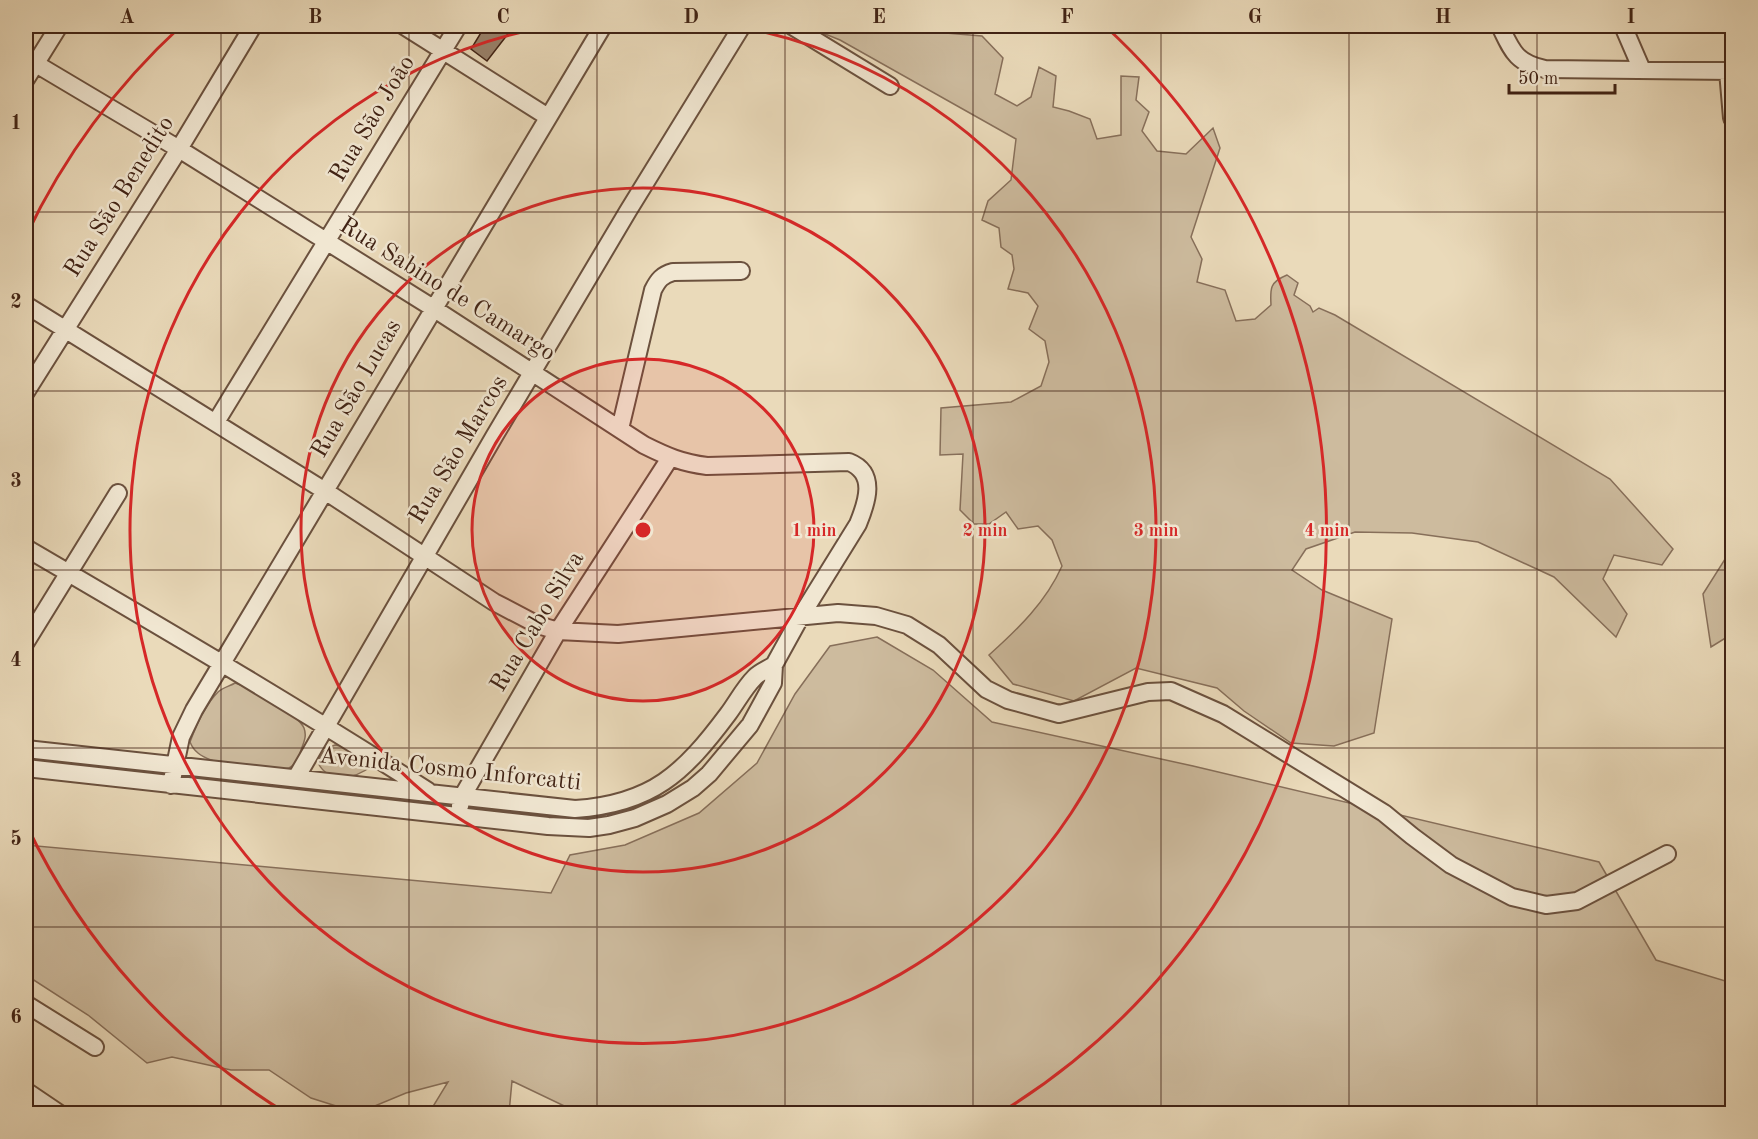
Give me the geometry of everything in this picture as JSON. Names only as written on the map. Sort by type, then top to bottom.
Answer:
[{"type":"street","points":[[26,79],[30,61],[59,26]]},
{"type":"street","name":"Rua São Benedito","points":[[26,392],[179,149],[253,26]]},
{"type":"street","points":[[404,26],[548,117]]},
{"type":"street","name":"Rua São João","points":[[216,422],[458,26]]},
{"type":"street","name":"Rua São Lucas","points":[[171,786],[182,737],[221,663],[603,26]]},
{"type":"street","name":"Rua São Marcos","points":[[296,778],[423,556],[742,26]]},
{"type":"street","points":[[792,26],[890,86]]},
{"type":"street","points":[[1500,26],[1516,56],[1533,66],[1545,69],[1730,71],[1732,118]]},
{"type":"street","points":[[1623,26],[1642,70]]},
{"type":"street","name":"Rua Sabino de Camargo","points":[[30,61],[179,149],[433,308],[644,445],[670,458],[685,464],[707,466],[839,461],[856,464],[868,481],[864,508],[858,524],[801,616]]},
{"type":"street","points":[[620,429],[653,290],[658,281],[664,274],[673,272],[741,271]]},
{"type":"street","points":[[26,305],[325,491],[509,611],[538,625],[558,631],[618,634],[838,613],[866,615],[907,625],[939,645],[986,688],[1008,700],[1059,714],[1148,692],[1171,691],[1233,720],[1384,813],[1451,865],[1512,897],[1546,905],[1577,902],[1667,854]]},
{"type":"street","name":"Rua Cabo Silva","points":[[457,817],[462,796],[558,631],[670,458]]},
{"type":"street","points":[[26,642],[118,493]]},
{"type":"street","points":[[26,548],[327,726],[433,793]]},
{"type":"street","points":[[774,665],[801,616]]},
{"type":"street","name":"Avenida Cosmo Inforcatti","points":[[26,749],[575,809],[602,808],[633,798],[668,781],[690,763],[756,675],[774,665]]},
{"type":"street","name":"Avenida Cosmo Inforcatti","points":[[26,768],[457,817],[589,828],[635,818],[668,804],[693,788],[733,747],[750,725],[773,683],[774,665]]},
{"type":"street","points":[[26,1004],[96,1047]]},
{"type":"street","points":[[26,1091],[60,1113]]},
{"type":"shaded area","points":[[819,26],[943,26],[946,33],[982,36],[1003,58],[995,94],[1017,106],[1031,97],[1039,67],[1056,76],[1053,107],[1090,119],[1097,139],[1121,135],[1121,76],[1139,77],[1136,100],[1149,112],[1142,131],[1157,151],[1186,154],[1213,128],[1220,148],[1191,237],[1202,259],[1197,282],[1225,290],[1236,321],[1255,319],[1271,305],[1272,286],[1277,280],[1287,275],[1298,283],[1294,295],[1310,306],[1313,312],[1319,308],[1335,315],[1610,479],[1673,549],[1662,565],[1614,555],[1603,579],[1627,614],[1616,637],[1554,577],[1478,542],[1412,533],[1355,532],[1306,549],[1292,570],[1322,590],[1392,619],[1374,733],[1334,746],[1291,743],[1244,711],[1217,688],[1136,668],[1074,701],[1013,684],[989,655],[1021,625],[1040,603],[1062,566],[1052,540],[1038,526],[1018,529],[1006,512],[989,524],[974,524],[960,510],[963,454],[940,455],[941,408],[1011,402],[1041,386],[1049,362],[1045,341],[1029,329],[1038,306],[1028,293],[1008,289],[1014,269],[1012,255],[1001,247],[999,228],[982,220],[988,201],[1011,180],[1016,139],[840,40],[820,32]]},
{"type":"shaded area","points":[[1732,548],[1732,634],[1711,647],[1703,594]]},
{"type":"shaded area","points":[[877,637],[933,670],[992,722],[1193,766],[1599,862],[1656,960],[1732,983],[1732,1113],[683,1114],[682,1110],[680,1114],[581,1114],[512,1081],[509,1113],[429,1113],[448,1082],[406,1093],[358,1113],[311,1098],[269,1070],[231,1070],[172,1057],[147,1063],[88,1015],[26,975],[26,845],[551,893],[570,855],[625,845],[699,813],[757,763],[795,694],[830,646]]},
{"type":"shaded area","points":[[235,683],[262,695],[293,716],[304,728],[304,742],[298,758],[291,767],[274,769],[217,762],[198,753],[190,742],[213,697],[222,689]]},
{"type":"shaded area","points":[[335,745],[346,747],[372,763],[372,766],[350,777],[329,775],[318,763],[324,751]]},
{"type":"building","points":[[485,26],[514,26],[487,61],[471,49]]}]
